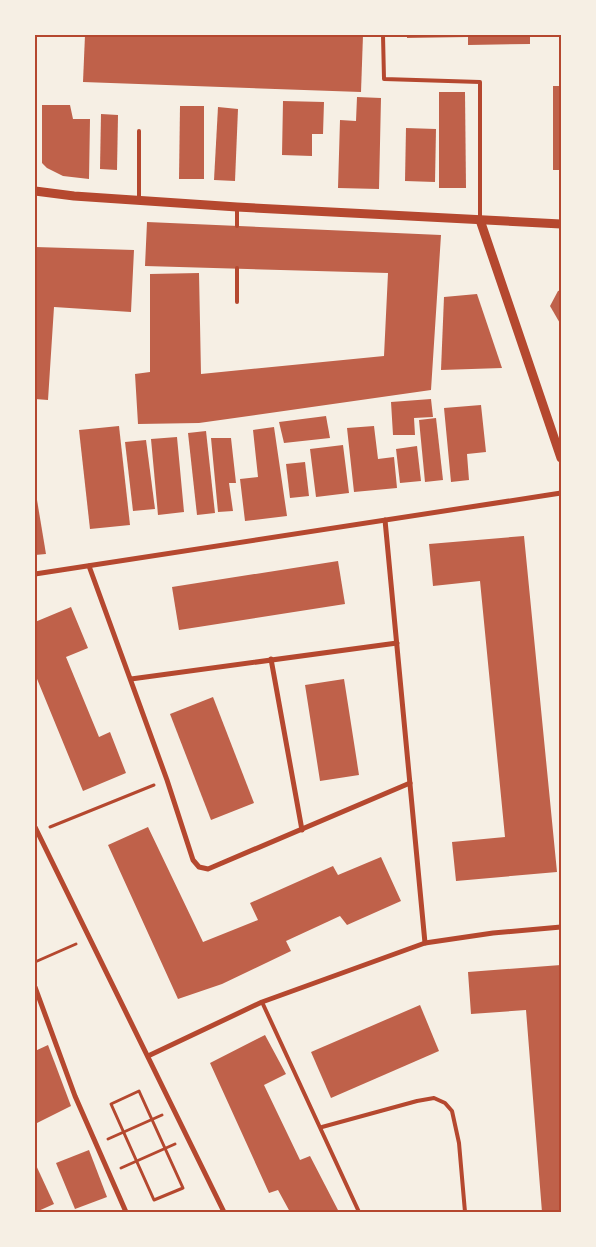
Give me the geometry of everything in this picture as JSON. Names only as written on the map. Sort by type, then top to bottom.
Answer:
[{"type":"street","points":[[35,191],[74,196],[238,207],[561,224]]},
{"type":"street","points":[[480,220],[561,458]]},
{"type":"street","points":[[35,574],[561,493]]},
{"type":"street","points":[[385,520],[426,943]]},
{"type":"street","points":[[89,566],[131,679],[194,860],[199,867],[208,869],[410,783]]},
{"type":"street","points":[[131,679],[397,643]]},
{"type":"street","points":[[271,659],[302,830]]},
{"type":"street","points":[[37,830],[224,1212]]},
{"type":"street","points":[[148,1056],[262,1002],[426,943],[492,933],[561,927]]},
{"type":"street","points":[[35,986],[75,1096],[125,1212]]},
{"type":"lane","points":[[383,35],[384,79],[480,82],[480,220]]},
{"type":"lane","points":[[139,131],[139,200]]},
{"type":"lane","points":[[237,226],[238,207]]},
{"type":"lane","points":[[237,268],[237,302]]},
{"type":"lane","points":[[262,1002],[322,1127],[359,1212]]},
{"type":"lane","points":[[322,1127],[417,1100],[434,1098],[445,1103],[452,1111],[460,1143],[465,1212]]},
{"type":"path","points":[[37,830],[167,780]]},
{"type":"path","points":[[35,962],[90,938]]},
{"type":"path","points":[[139,1091],[183,1188],[154,1200],[123,1132],[111,1104],[139,1091]]},
{"type":"path","points":[[123,1132],[152,1119]]},
{"type":"path","points":[[136,1161],[187,1138]]},
{"type":"building","points":[[85,35],[363,35],[361,92],[83,82]]},
{"type":"building","points":[[407,35],[530,35],[530,44],[468,45],[468,37],[407,38]]},
{"type":"building","points":[[553,86],[561,86],[561,170],[553,170]]},
{"type":"building","points":[[439,92],[465,92],[466,188],[439,188]]},
{"type":"building","points":[[357,97],[381,98],[379,189],[338,188],[340,120],[356,121]]},
{"type":"building","points":[[283,101],[324,102],[323,134],[312,134],[312,156],[282,155]]},
{"type":"building","points":[[42,105],[70,105],[73,119],[90,119],[89,179],[63,176],[47,168],[42,163]]},
{"type":"building","points":[[180,106],[204,106],[204,179],[179,179]]},
{"type":"building","points":[[218,107],[238,109],[235,181],[214,180]]},
{"type":"building","points":[[101,114],[118,115],[117,170],[100,169]]},
{"type":"building","points":[[406,128],[436,129],[435,182],[405,181]]},
{"type":"building","points":[[147,222],[441,235],[431,390],[199,423],[138,424],[135,374],[150,372],[150,274],[199,273],[201,374],[384,356],[388,273],[145,266]]},
{"type":"building","points":[[35,247],[134,250],[131,312],[54,307],[48,400],[35,399]]},
{"type":"building","points":[[561,290],[561,325],[550,306],[558,291]]},
{"type":"building","points":[[477,294],[502,368],[441,370],[444,297]]},
{"type":"building","points":[[431,399],[433,417],[414,418],[415,435],[393,435],[391,402]]},
{"type":"building","points":[[481,405],[486,452],[467,454],[469,480],[451,482],[444,408]]},
{"type":"building","points":[[326,416],[330,438],[284,443],[279,422]]},
{"type":"building","points":[[436,418],[443,480],[425,482],[419,420]]},
{"type":"building","points":[[119,426],[130,525],[90,529],[79,430]]},
{"type":"building","points":[[374,426],[378,459],[394,457],[397,488],[354,492],[347,428]]},
{"type":"building","points":[[274,427],[287,516],[245,521],[240,479],[258,477],[253,430]]},
{"type":"building","points":[[206,431],[215,513],[197,515],[188,433]]},
{"type":"building","points":[[177,437],[184,512],[158,515],[151,439]]},
{"type":"building","points":[[211,438],[231,438],[236,483],[229,483],[233,511],[218,512]]},
{"type":"building","points":[[146,440],[155,509],[133,511],[125,442]]},
{"type":"building","points":[[343,445],[349,493],[316,497],[310,449]]},
{"type":"building","points":[[417,446],[421,481],[400,483],[396,449]]},
{"type":"building","points":[[305,462],[309,496],[290,498],[286,464]]},
{"type":"building","points":[[35,488],[46,554],[35,555]]},
{"type":"building","points":[[524,536],[557,872],[456,881],[452,842],[505,837],[480,581],[433,586],[429,544]]},
{"type":"building","points":[[338,561],[345,604],[179,630],[172,587]]},
{"type":"building","points":[[71,607],[88,648],[66,657],[99,737],[110,732],[126,773],[83,791],[35,674],[35,622]]},
{"type":"building","points":[[344,679],[359,775],[320,781],[305,685]]},
{"type":"building","points":[[213,697],[254,803],[211,820],[170,714]]},
{"type":"building","points":[[148,827],[203,942],[258,920],[250,903],[333,866],[338,875],[381,857],[401,901],[347,925],[340,916],[286,941],[291,951],[222,984],[178,999],[108,845]]},
{"type":"building","points":[[561,965],[561,1212],[542,1212],[526,1010],[471,1014],[468,972]]},
{"type":"building","points":[[420,1005],[439,1051],[331,1098],[311,1052]]},
{"type":"building","points":[[265,1035],[286,1074],[264,1085],[300,1160],[310,1156],[339,1212],[290,1212],[278,1190],[269,1193],[210,1063]]},
{"type":"building","points":[[48,1045],[71,1106],[35,1124],[35,1051]]},
{"type":"building","points":[[89,1150],[107,1197],[75,1209],[56,1163]]},
{"type":"building","points":[[35,1163],[54,1204],[36,1212],[35,1212]]}]
